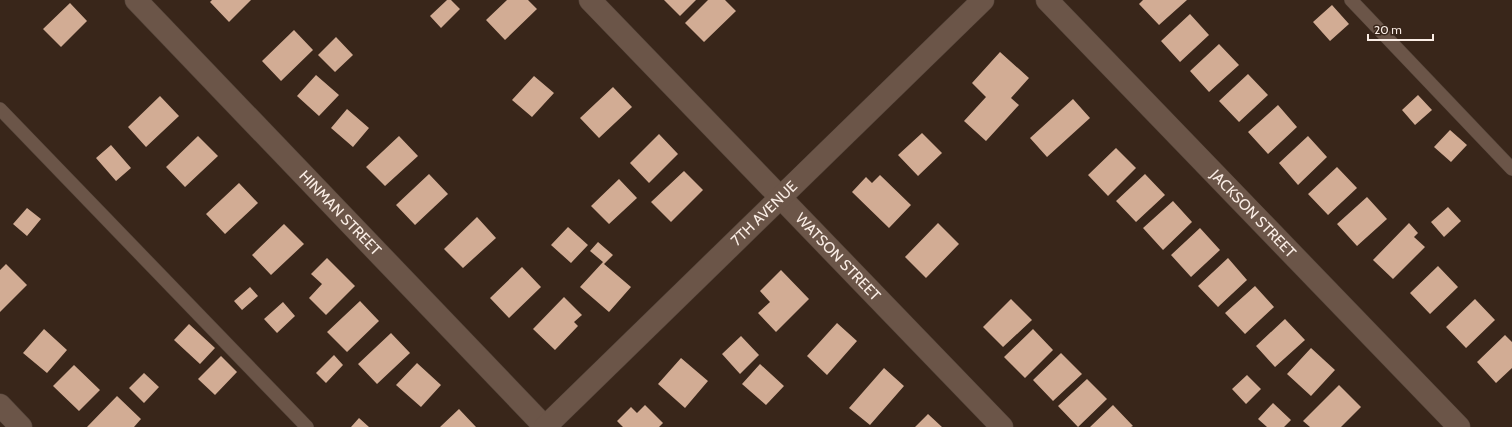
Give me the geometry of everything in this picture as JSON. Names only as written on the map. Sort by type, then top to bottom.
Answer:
[{"type":"street","name":"HINMAN STREET","points":[[136,0],[545,427]]},
{"type":"street","name":"WATSON STREET","points":[[590,0],[1002,427]]},
{"type":"street","name":"7TH AVENUE","points":[[545,427],[983,0]]},
{"type":"street","name":"JACKSON STREET","points":[[1047,0],[1459,427]]},
{"type":"street","points":[[0,405],[21,427]]},
{"type":"lane","points":[[1351,0],[1512,169]]},
{"type":"lane","points":[[0,110],[307,427]]},
{"type":"building","points":[[212,0],[251,0],[229,22],[210,2]]},
{"type":"building","points":[[447,0],[451,0],[460,9],[441,28],[430,16]]},
{"type":"building","points":[[507,0],[528,0],[537,9],[505,40],[486,20]]},
{"type":"building","points":[[664,0],[696,0],[680,16]]},
{"type":"building","points":[[708,0],[725,0],[736,11],[704,42],[685,23]]},
{"type":"building","points":[[1143,0],[1187,0],[1159,25],[1139,4]]},
{"type":"building","points":[[70,3],[87,21],[61,47],[43,29]]},
{"type":"building","points":[[1332,5],[1349,24],[1330,41],[1313,22]]},
{"type":"building","points":[[1190,14],[1209,35],[1180,62],[1161,41]]},
{"type":"building","points":[[294,30],[313,50],[281,81],[262,61]]},
{"type":"building","points":[[336,37],[353,55],[335,72],[318,55]]},
{"type":"building","points":[[1219,44],[1239,65],[1209,92],[1190,71]]},
{"type":"building","points":[[1000,52],[1029,78],[1011,98],[1019,105],[986,141],[964,121],[986,97],[972,83]]},
{"type":"building","points":[[1248,74],[1268,95],[1239,122],[1219,101]]},
{"type":"building","points":[[316,75],[339,95],[319,116],[297,96]]},
{"type":"building","points":[[534,76],[554,93],[532,117],[512,100]]},
{"type":"building","points":[[613,87],[632,107],[599,138],[580,118]]},
{"type":"building","points":[[1418,95],[1432,110],[1415,125],[1402,110]]},
{"type":"building","points":[[160,96],[179,116],[146,147],[128,127]]},
{"type":"building","points":[[1073,99],[1090,118],[1047,157],[1030,138]]},
{"type":"building","points":[[1278,105],[1297,127],[1268,154],[1248,132]]},
{"type":"building","points":[[347,109],[369,128],[353,147],[331,128]]},
{"type":"building","points":[[1450,130],[1467,145],[1451,162],[1434,147]]},
{"type":"building","points":[[922,133],[942,153],[918,176],[898,155]]},
{"type":"building","points":[[659,134],[678,154],[649,183],[630,163]]},
{"type":"building","points":[[198,136],[218,156],[185,187],[166,167]]},
{"type":"building","points":[[399,136],[418,156],[385,186],[366,167]]},
{"type":"building","points":[[1308,136],[1327,157],[1298,185],[1279,163]]},
{"type":"building","points":[[111,145],[131,168],[116,181],[96,158]]},
{"type":"building","points":[[1116,148],[1136,168],[1108,196],[1088,175]]},
{"type":"building","points":[[1337,167],[1357,188],[1328,215],[1308,194]]},
{"type":"building","points":[[684,171],[703,190],[671,222],[651,202]]},
{"type":"building","points":[[429,174],[448,194],[415,225],[396,205]]},
{"type":"building","points":[[1145,174],[1165,195],[1136,222],[1116,201]]},
{"type":"building","points":[[880,175],[911,205],[889,228],[852,192],[866,177],[872,183]]},
{"type":"building","points":[[619,179],[637,198],[609,224],[591,206]]},
{"type":"building","points":[[239,183],[258,203],[225,234],[206,214]]},
{"type":"building","points":[[1367,197],[1387,219],[1357,246],[1337,224]]},
{"type":"building","points":[[1173,201],[1192,222],[1163,250],[1143,228]]},
{"type":"building","points":[[1448,207],[1461,221],[1444,237],[1431,222]]},
{"type":"building","points":[[27,208],[41,219],[27,236],[13,224]]},
{"type":"building","points":[[477,217],[496,238],[463,268],[444,249]]},
{"type":"building","points":[[938,223],[959,244],[926,278],[905,257]]},
{"type":"building","points":[[1409,223],[1418,233],[1414,237],[1425,247],[1393,279],[1373,260]]},
{"type":"building","points":[[284,224],[304,244],[271,275],[252,255]]},
{"type":"building","points":[[568,227],[588,245],[571,263],[551,245]]},
{"type":"building","points":[[1200,228],[1220,250],[1191,277],[1171,255]]},
{"type":"building","points":[[598,242],[613,255],[604,264],[631,287],[609,312],[580,287],[603,262],[590,251]]},
{"type":"building","points":[[327,258],[355,286],[326,315],[309,298],[322,284],[311,274]]},
{"type":"building","points":[[1228,258],[1247,280],[1218,307],[1198,286]]},
{"type":"building","points":[[6,264],[27,285],[0,312],[0,270]]},
{"type":"building","points":[[1438,266],[1458,287],[1430,314],[1410,293]]},
{"type":"building","points":[[522,267],[541,287],[509,318],[490,298]]},
{"type":"building","points":[[781,270],[809,299],[776,332],[758,313],[770,302],[760,291]]},
{"type":"building","points":[[1255,286],[1274,307],[1245,334],[1225,313]]},
{"type":"building","points":[[250,287],[258,296],[242,310],[234,301]]},
{"type":"building","points":[[564,297],[582,315],[574,322],[578,326],[555,350],[533,329]]},
{"type":"building","points":[[1011,299],[1032,320],[1003,347],[983,327]]},
{"type":"building","points":[[1475,299],[1495,320],[1466,348],[1446,327]]},
{"type":"building","points":[[360,301],[379,321],[347,352],[327,332]]},
{"type":"building","points":[[283,302],[295,316],[277,333],[264,319]]},
{"type":"building","points":[[1285,319],[1305,340],[1275,367],[1256,346]]},
{"type":"building","points":[[837,323],[857,341],[827,375],[807,356]]},
{"type":"building","points":[[189,324],[215,348],[200,364],[174,340]]},
{"type":"building","points":[[44,329],[67,350],[47,373],[23,353]]},
{"type":"building","points":[[1033,329],[1053,350],[1025,378],[1004,357]]},
{"type":"building","points":[[391,333],[410,353],[377,384],[358,364]]},
{"type":"building","points":[[1505,335],[1512,342],[1512,368],[1496,383],[1477,362]]},
{"type":"building","points":[[741,336],[759,355],[740,374],[722,354]]},
{"type":"building","points":[[1311,348],[1335,370],[1311,396],[1287,374]]},
{"type":"building","points":[[1061,353],[1082,374],[1053,401],[1033,380]]},
{"type":"building","points":[[334,355],[343,365],[326,383],[316,373]]},
{"type":"building","points":[[221,356],[237,372],[215,395],[198,379]]},
{"type":"building","points":[[681,358],[708,381],[685,408],[658,384]]},
{"type":"building","points":[[417,363],[441,385],[421,407],[396,385]]},
{"type":"building","points":[[760,364],[784,386],[766,405],[742,384]]},
{"type":"building","points":[[74,365],[100,390],[79,411],[53,386]]},
{"type":"building","points":[[884,368],[904,386],[870,425],[849,408]]},
{"type":"building","points":[[144,373],[159,387],[144,403],[129,388]]},
{"type":"building","points":[[1247,375],[1261,389],[1246,404],[1232,389]]},
{"type":"building","points":[[1087,379],[1107,399],[1078,427],[1058,406]]},
{"type":"building","points":[[1339,385],[1361,407],[1341,427],[1310,427],[1303,421]]},
{"type":"building","points":[[117,396],[141,419],[134,427],[87,427]]},
{"type":"building","points":[[1273,403],[1291,420],[1284,427],[1267,427],[1258,419]]},
{"type":"building","points":[[645,405],[663,423],[659,427],[623,427],[617,421],[631,407],[637,413]]},
{"type":"building","points":[[1113,405],[1133,426],[1090,427]]},
{"type":"building","points":[[459,409],[476,427],[440,427]]},
{"type":"building","points":[[928,414],[942,427],[915,427]]},
{"type":"building","points":[[359,418],[369,427],[351,427]]}]
